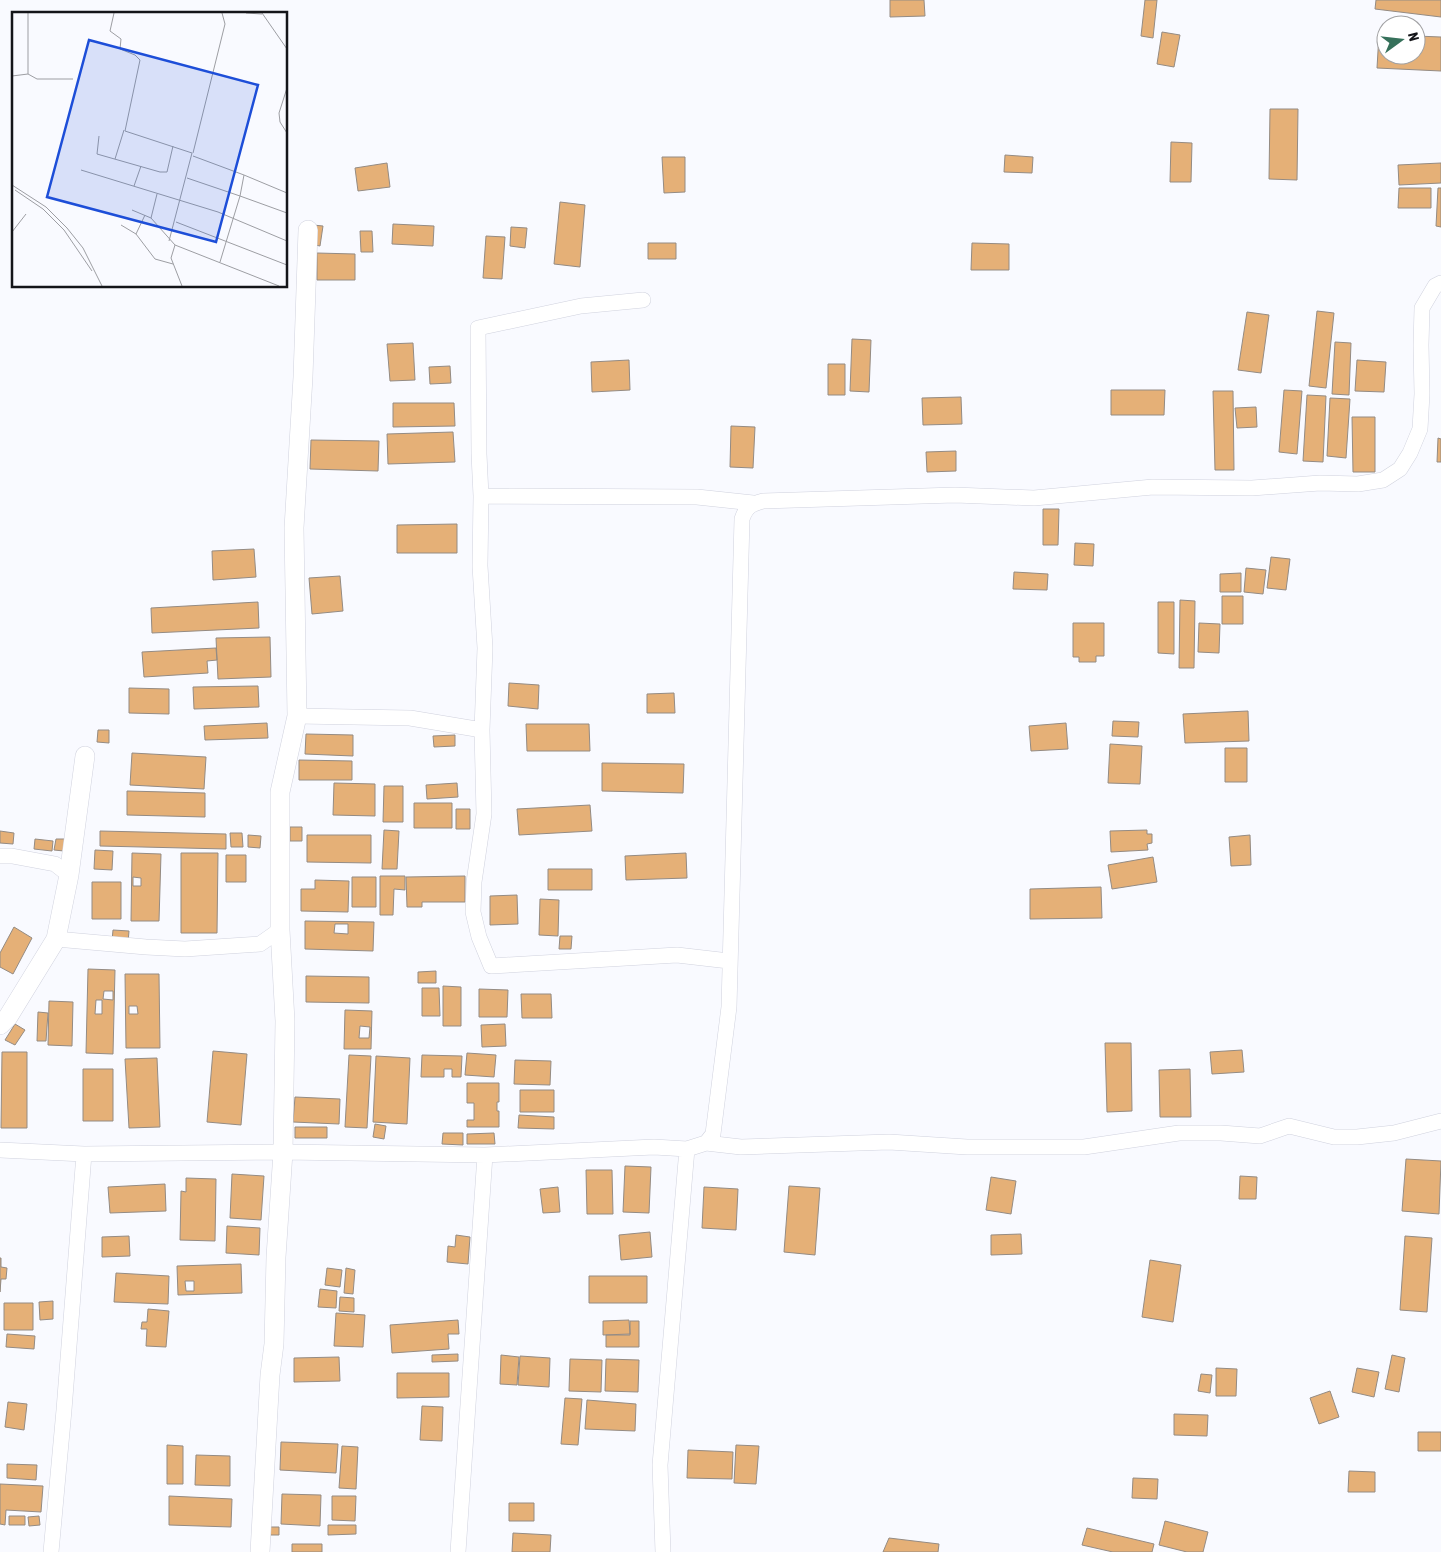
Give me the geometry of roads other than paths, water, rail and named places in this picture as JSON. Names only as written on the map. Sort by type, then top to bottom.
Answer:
[{"type":"street","points":[[260,1552],[270,1375],[274,1344],[276,1258],[283,1152],[285,1020],[280,930],[280,792],[296,716],[294,528],[303,377],[308,230]]},
{"type":"street","points":[[481,496],[697,497],[753,504],[783,500],[955,495],[1034,498],[1152,488],[1252,488],[1320,483],[1358,484],[1383,480],[1400,469],[1420,429],[1422,308],[1435,286],[1441,282]]},
{"type":"street","points":[[643,300],[581,306],[478,328],[478,454],[481,496],[480,566],[485,648],[482,730],[484,814],[474,882],[473,912],[491,966],[677,956],[729,961]]},
{"type":"street","points":[[706,1143],[713,1134],[729,1008],[742,519],[745,510],[753,504]]},
{"type":"street","points":[[296,716],[410,718],[482,730]]},
{"type":"street","points":[[0,1026],[8,1017],[56,939],[69,875],[85,756]]},
{"type":"street","points":[[0,856],[12,856],[55,864],[69,875]]},
{"type":"street","points":[[56,939],[146,948],[185,949],[260,944],[280,930]]},
{"type":"street","points":[[260,944],[281,963]]},
{"type":"street","points":[[0,1150],[84,1154],[283,1152],[485,1155],[654,1147],[687,1149],[706,1143],[741,1147],[889,1142],[975,1147],[1084,1147],[1179,1133],[1221,1133],[1260,1136],[1289,1126],[1334,1137],[1357,1137],[1394,1132],[1441,1121]]},
{"type":"street","points":[[663,1552],[660,1465],[687,1149]]},
{"type":"street","points":[[51,1552],[84,1154]]},
{"type":"street","points":[[458,1552],[485,1155]]}]
